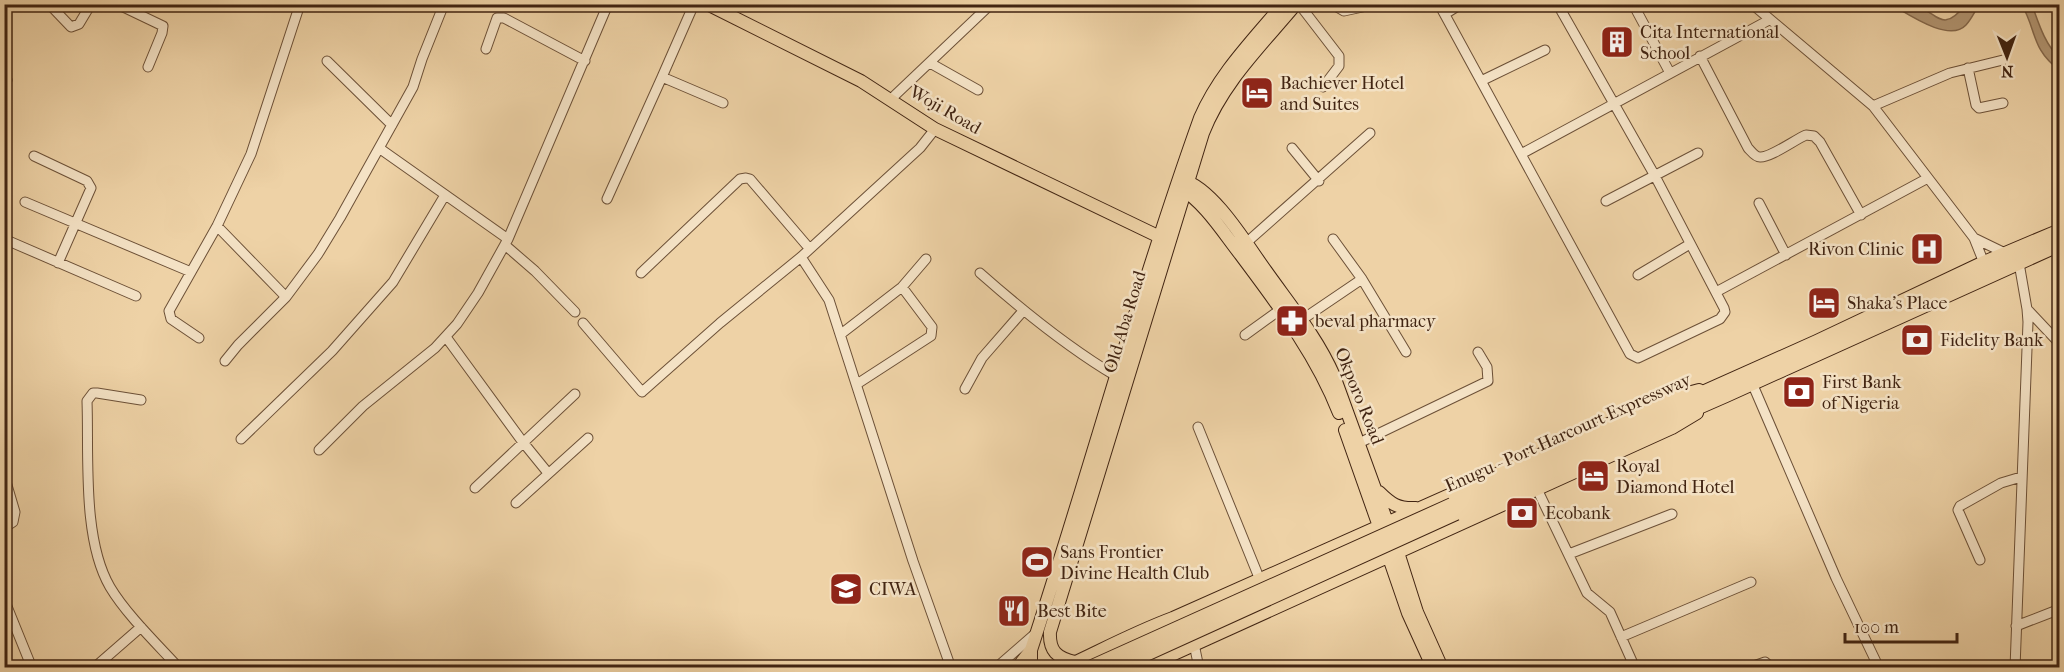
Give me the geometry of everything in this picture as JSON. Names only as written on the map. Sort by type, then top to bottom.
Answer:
[{"type":"highway","name":"Enugu - Port Harcourt Expressway","points":[[1115,668],[1984,263],[2060,231]]},
{"type":"highway","name":"Enugu - Port Harcourt Expressway","points":[[1090,668],[1454,509],[1726,395],[2060,244]]},
{"type":"main road","name":"Woji Road","points":[[707,4],[861,81],[934,129],[1164,239]]},
{"type":"main road","name":"Old Aba Road","points":[[1031,668],[1031,650],[1065,547],[1116,376],[1182,184],[1200,118],[1217,84],[1283,4]]},
{"type":"main road","name":"Old Aba Road","points":[[1182,184],[1221,95],[1298,4]]},
{"type":"main road","name":"Okporo Road","points":[[1182,184],[1209,198],[1246,243],[1302,319],[1327,360],[1359,443],[1371,490]]},
{"type":"main road","name":"Okporo Road","points":[[1182,184],[1214,221],[1305,344],[1323,378],[1371,490],[1393,554],[1442,668]]},
{"type":"main road","name":"Old Aba Road","points":[[1069,665],[1050,648],[1050,632],[1164,239]]},
{"type":"main road","points":[[1069,665],[1120,639],[1260,580],[1665,399],[1734,379]]},
{"type":"main road","points":[[1144,667],[1672,428],[1726,395]]},
{"type":"main road","points":[[1371,490],[1394,506],[1423,507]]},
{"type":"main road","points":[[1343,543],[1368,524],[1371,490]]},
{"type":"main road","name":"Okporo Road","points":[[1393,554],[1399,589],[1433,668]]},
{"type":"main road","points":[[1342,577],[1380,569],[1393,577],[1399,589]]},
{"type":"main road","points":[[1112,645],[1135,640],[1144,642],[1150,650],[1150,659],[1144,667]]},
{"type":"main road","points":[[1017,668],[1031,650]]},
{"type":"street","points":[[50,4],[71,27],[79,24],[91,4]]},
{"type":"street","points":[[117,4],[163,26],[148,67]]},
{"type":"street","points":[[199,339],[171,319],[169,311],[217,226],[251,154],[300,4]]},
{"type":"street","points":[[225,361],[286,297],[323,245],[413,87],[444,4]]},
{"type":"street","points":[[319,450],[363,406],[415,365],[458,324],[507,242],[608,4]]},
{"type":"street","points":[[607,199],[693,4]]},
{"type":"street","points":[[891,99],[991,4]]},
{"type":"street","points":[[1298,4],[1339,56],[1338,66],[1323,87]]},
{"type":"street","points":[[1332,4],[1344,11],[1367,6]]},
{"type":"street","points":[[1439,4],[1633,357],[1643,356],[1720,319],[1724,308],[1655,176],[1558,5]]},
{"type":"street","points":[[1445,14],[1461,4]]},
{"type":"street","points":[[1633,4],[1670,73]]},
{"type":"street","points":[[1752,4],[1874,106],[1974,238],[1984,263]]},
{"type":"street","points":[[486,49],[497,18],[504,18],[585,61]]},
{"type":"street","points":[[1521,154],[1769,20]]},
{"type":"street","points":[[1481,81],[1545,50]]},
{"type":"street","points":[[1700,56],[1748,148],[1754,155],[1760,157],[1768,155],[1806,135],[1814,136],[1820,142],[1861,215]]},
{"type":"street","points":[[1874,106],[1934,80],[1968,68],[2003,60]]},
{"type":"street","points":[[327,61],[392,125]]},
{"type":"street","points":[[930,63],[978,90]]},
{"type":"street","points":[[1968,68],[1976,105],[1979,108],[2003,103]]},
{"type":"street","points":[[662,76],[723,103]]},
{"type":"street","points":[[583,323],[642,392],[713,329],[801,257],[920,148],[934,129]]},
{"type":"street","points":[[1246,243],[1370,133]]},
{"type":"street","points":[[379,148],[507,242],[575,312]]},
{"type":"street","points":[[1292,148],[1319,180]]},
{"type":"street","points":[[1606,201],[1698,153]]},
{"type":"street","points":[[34,156],[89,184],[91,188],[58,263]]},
{"type":"street","points":[[641,273],[740,180],[746,178],[750,179],[809,248]]},
{"type":"street","points":[[1716,292],[1928,178]]},
{"type":"street","points":[[242,439],[312,372],[393,282],[445,195]]},
{"type":"street","points":[[25,202],[191,272]]},
{"type":"street","points":[[1759,203],[1786,255]]},
{"type":"street","points":[[217,226],[286,297]]},
{"type":"street","points":[[1974,238],[2007,254]]},
{"type":"street","points":[[4,239],[136,296]]},
{"type":"street","points":[[1333,239],[1362,279],[1406,352]]},
{"type":"street","points":[[1638,275],[1690,244]]},
{"type":"street","points":[[801,257],[825,292],[857,384],[913,561],[951,668]]},
{"type":"street","points":[[840,334],[902,287],[926,259]]},
{"type":"street","points":[[2015,668],[2027,309],[2019,263]]},
{"type":"street","points":[[980,273],[1023,311],[1116,376]]},
{"type":"street","points":[[1302,319],[1362,279]]},
{"type":"street","points":[[857,384],[931,336],[932,327],[902,287]]},
{"type":"street","points":[[1245,334],[1281,309]]},
{"type":"street","points":[[2027,309],[2060,344]]},
{"type":"street","points":[[965,388],[982,358],[1023,311]]},
{"type":"street","points":[[446,337],[548,473]]},
{"type":"street","points":[[1359,443],[1488,381],[1487,367],[1478,351]]},
{"type":"street","points":[[1752,383],[1836,578],[1879,668]]},
{"type":"street","points":[[141,400],[93,393],[87,401],[90,525],[101,569],[111,590],[178,668]]},
{"type":"street","points":[[475,488],[522,441],[575,394]]},
{"type":"street","points":[[1198,428],[1260,580]]},
{"type":"street","points":[[516,503],[588,438]]},
{"type":"street","points":[[4,475],[15,512],[13,522],[4,528]]},
{"type":"street","points":[[1980,560],[1958,510],[1960,506],[2001,483],[2021,477]]},
{"type":"street","points":[[1538,489],[1554,528],[1587,593],[1610,612],[1635,668]]},
{"type":"street","points":[[1569,554],[1672,514]]},
{"type":"street","points":[[1621,637],[1751,582]]},
{"type":"street","points":[[4,599],[32,668]]},
{"type":"street","points":[[2016,626],[2060,609]]},
{"type":"street","points":[[94,668],[141,627]]},
{"type":"street","points":[[996,668],[1037,633]]},
{"type":"street","points":[[1194,644],[1199,668]]},
{"type":"street","points":[[1748,668],[1765,662],[1772,668]]},
{"type":"shaded area","points":[[1911,4],[1944,20],[1957,14],[1965,5],[1979,5],[1966,25],[1959,30],[1950,31],[1929,25],[1892,5]]},
{"type":"shaded area","points":[[2022,5],[2032,5],[2046,39],[2059,58],[2059,70],[2039,47]]},
{"type":"place","name":"Cita International School","points":[[1617,42]]},
{"type":"place","name":"Bachiever Hotel and Suites","points":[[1257,93]]},
{"type":"place","name":"Rivon Clinic","points":[[1927,249]]},
{"type":"place","name":"Shaka's Place","points":[[1824,303]]},
{"type":"place","name":"beval pharmacy","points":[[1292,321]]},
{"type":"place","name":"Fidelity Bank","points":[[1917,340]]},
{"type":"place","name":"First Bank of Nigeria","points":[[1799,392]]},
{"type":"place","name":"Royal Diamond Hotel","points":[[1593,476]]},
{"type":"place","name":"Ecobank","points":[[1522,513]]},
{"type":"place","name":"Sans Frontier Divine Health Club","points":[[1037,562]]},
{"type":"place","name":"CIWA","points":[[846,589]]},
{"type":"place","name":"Best Bite","points":[[1014,611]]}]
